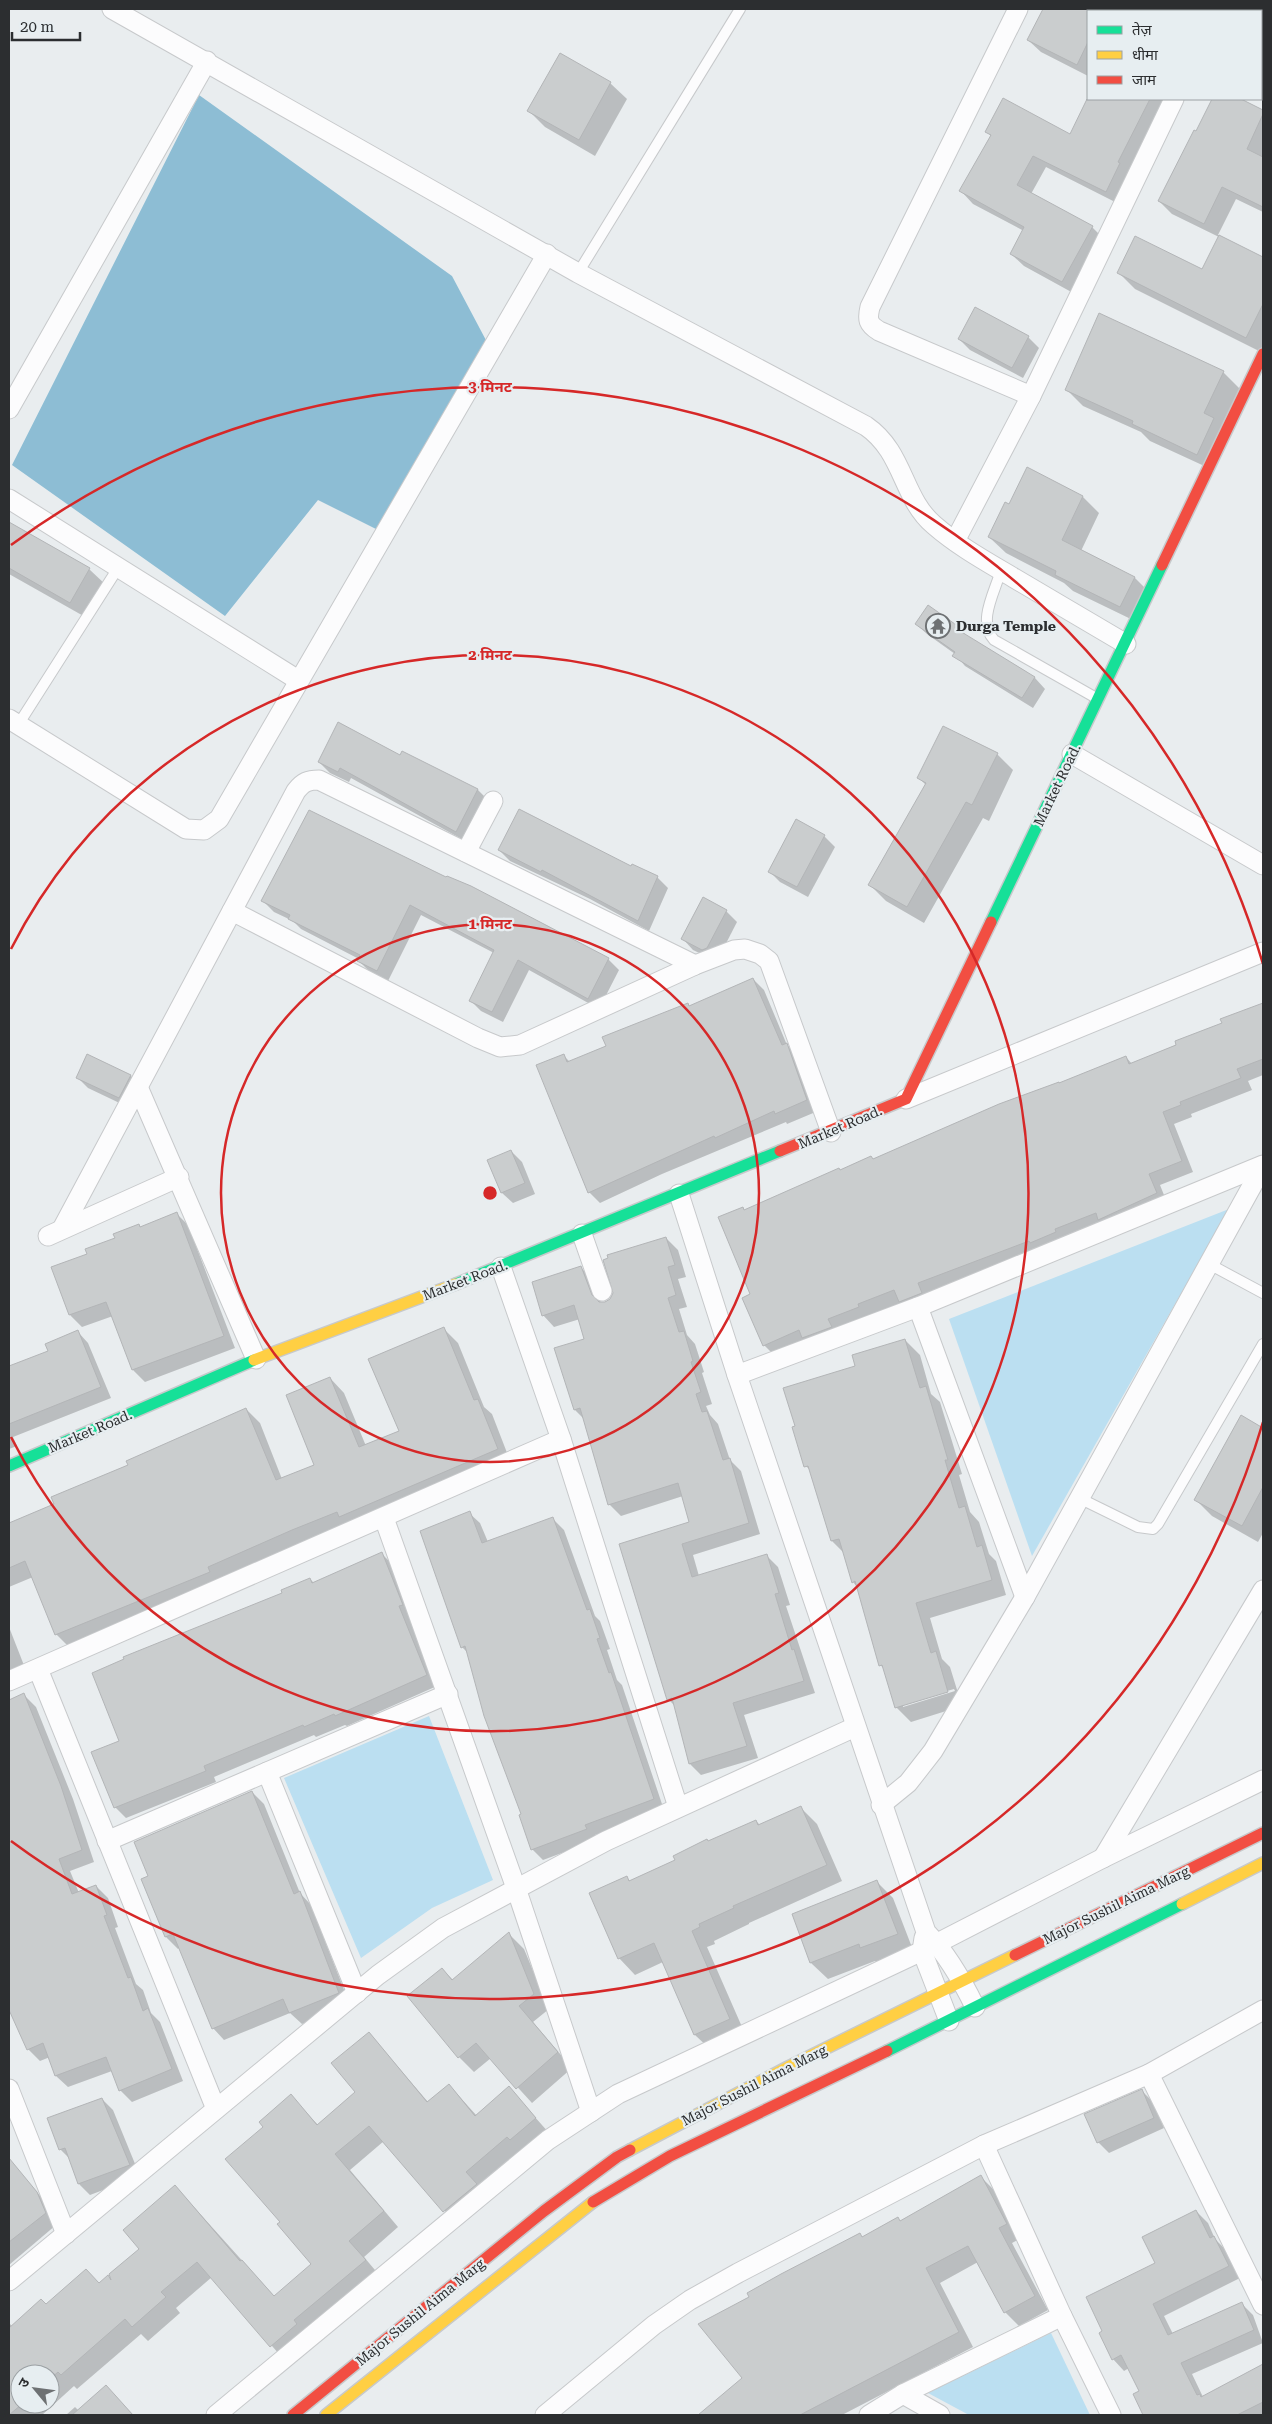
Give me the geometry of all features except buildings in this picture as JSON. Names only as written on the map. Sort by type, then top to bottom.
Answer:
[{"type":"street","points":[[112,9],[548,254],[578,273],[866,426],[880,436],[891,453],[922,513],[954,541],[1126,644]]},
{"type":"street","points":[[1018,9],[879,290],[868,318],[870,326],[879,331],[1031,396]]},
{"type":"street","points":[[9,410],[207,61]]},
{"type":"street","points":[[954,541],[1031,396],[1174,100]]},
{"type":"street","points":[[14,722],[186,829],[204,830],[219,819],[298,680],[548,254]]},
{"type":"street","name":"Market Road.","points":[[9,1466],[256,1359],[501,1267],[906,1100],[1126,644],[1263,354]]},
{"type":"street","points":[[9,500],[298,680]]},
{"type":"street","points":[[1072,754],[1263,865]]},
{"type":"street","points":[[179,1177],[55,1232],[138,1087],[296,791],[302,783],[309,780],[319,780],[695,965]]},
{"type":"street","points":[[466,852],[493,801]]},
{"type":"street","points":[[232,911],[478,1038],[500,1047],[520,1045],[695,965],[734,950],[745,949],[760,954],[769,961],[832,1132]]},
{"type":"street","points":[[906,1100],[1263,952]]},
{"type":"street","points":[[138,1087],[179,1177],[256,1359]]},
{"type":"street","points":[[737,1374],[918,1307],[1263,1165]]},
{"type":"street","points":[[881,1805],[908,1783],[933,1751],[1025,1597],[1263,1165]]},
{"type":"street","points":[[678,1194],[928,1942],[938,1992],[949,2021]]},
{"type":"street","points":[[582,1234],[602,1290]]},
{"type":"street","points":[[501,1267],[561,1439],[678,1807]]},
{"type":"street","points":[[918,1307],[1025,1597]]},
{"type":"street","points":[[9,1681],[561,1439]]},
{"type":"street","points":[[384,1518],[516,1888],[591,2112]]},
{"type":"street","points":[[1103,1858],[1263,1593]]},
{"type":"street","points":[[38,1669],[216,2109]]},
{"type":"street","points":[[107,1841],[448,1694]]},
{"type":"street","points":[[9,2281],[357,1993],[444,1928],[516,1888],[678,1807],[855,1727]]},
{"type":"street","points":[[267,1772],[357,1993]]},
{"type":"street","points":[[216,2415],[548,2140],[618,2094],[1263,1780]]},
{"type":"street","name":"Major Sushil Aima Marg","points":[[293,2415],[544,2211],[617,2157],[699,2112],[938,1992],[1263,1833]]},
{"type":"street","name":"Major Sushil Aima Marg","points":[[326,2415],[485,2286],[593,2202],[670,2156],[949,2021],[1263,1863]]},
{"type":"street","points":[[928,1942],[963,1980],[975,2007]]},
{"type":"street","points":[[544,2415],[654,2325],[690,2300],[984,2145],[1149,2074],[1263,2010]]},
{"type":"street","points":[[1149,2074],[1263,2305]]},
{"type":"street","points":[[9,2089],[66,2234]]},
{"type":"street","points":[[984,2145],[1062,2316],[1112,2415]]},
{"type":"street","points":[[869,2415],[903,2394],[1062,2316]]},
{"type":"street","points":[[903,2394],[940,2415]]},
{"type":"lane","points":[[578,273],[740,9]]},
{"type":"lane","points":[[14,722],[118,568]]},
{"type":"lane","points":[[1001,570],[986,621],[988,633],[994,640],[1098,700]]},
{"type":"lane","points":[[1209,1264],[1263,1293]]},
{"type":"lane","points":[[1079,1498],[1138,1527],[1153,1529],[1158,1524],[1263,1344]]},
{"type":"shaded area","points":[[199,95],[452,276],[488,344],[382,532],[318,500],[225,616],[12,465]]},
{"type":"shaded area","points":[[1229,1209],[1032,1556],[949,1319]]},
{"type":"shaded area","points":[[429,1716],[493,1880],[432,1908],[361,1958],[284,1778]]},
{"type":"shaded area","points":[[1051,2333],[1090,2415],[969,2415],[928,2393]]},
{"type":"traffic: fast","points":[[991,922],[1162,565]]},
{"type":"traffic: fast","points":[[456,1284],[780,1151]]},
{"type":"traffic: fast","points":[[9,1466],[254,1360]]},
{"type":"traffic: fast","points":[[887,2051],[1182,1904]]},
{"type":"traffic: slow","points":[[254,1360],[456,1284]]},
{"type":"traffic: slow","points":[[1182,1904],[1263,1863]]},
{"type":"traffic: slow","points":[[630,2150],[788,2067],[1015,1955]]},
{"type":"traffic: slow","points":[[326,2415],[593,2202]]},
{"type":"traffic: jam","points":[[1162,565],[1263,354]]},
{"type":"traffic: jam","points":[[780,1151],[906,1099],[991,922]]},
{"type":"traffic: jam","points":[[1015,1955],[1263,1833]]},
{"type":"traffic: jam","points":[[593,2202],[670,2156],[887,2051]]},
{"type":"traffic: jam","points":[[293,2415],[544,2211],[617,2157],[630,2150]]},
{"type":"place","name":"Durga Temple","points":[[938,626]]}]
